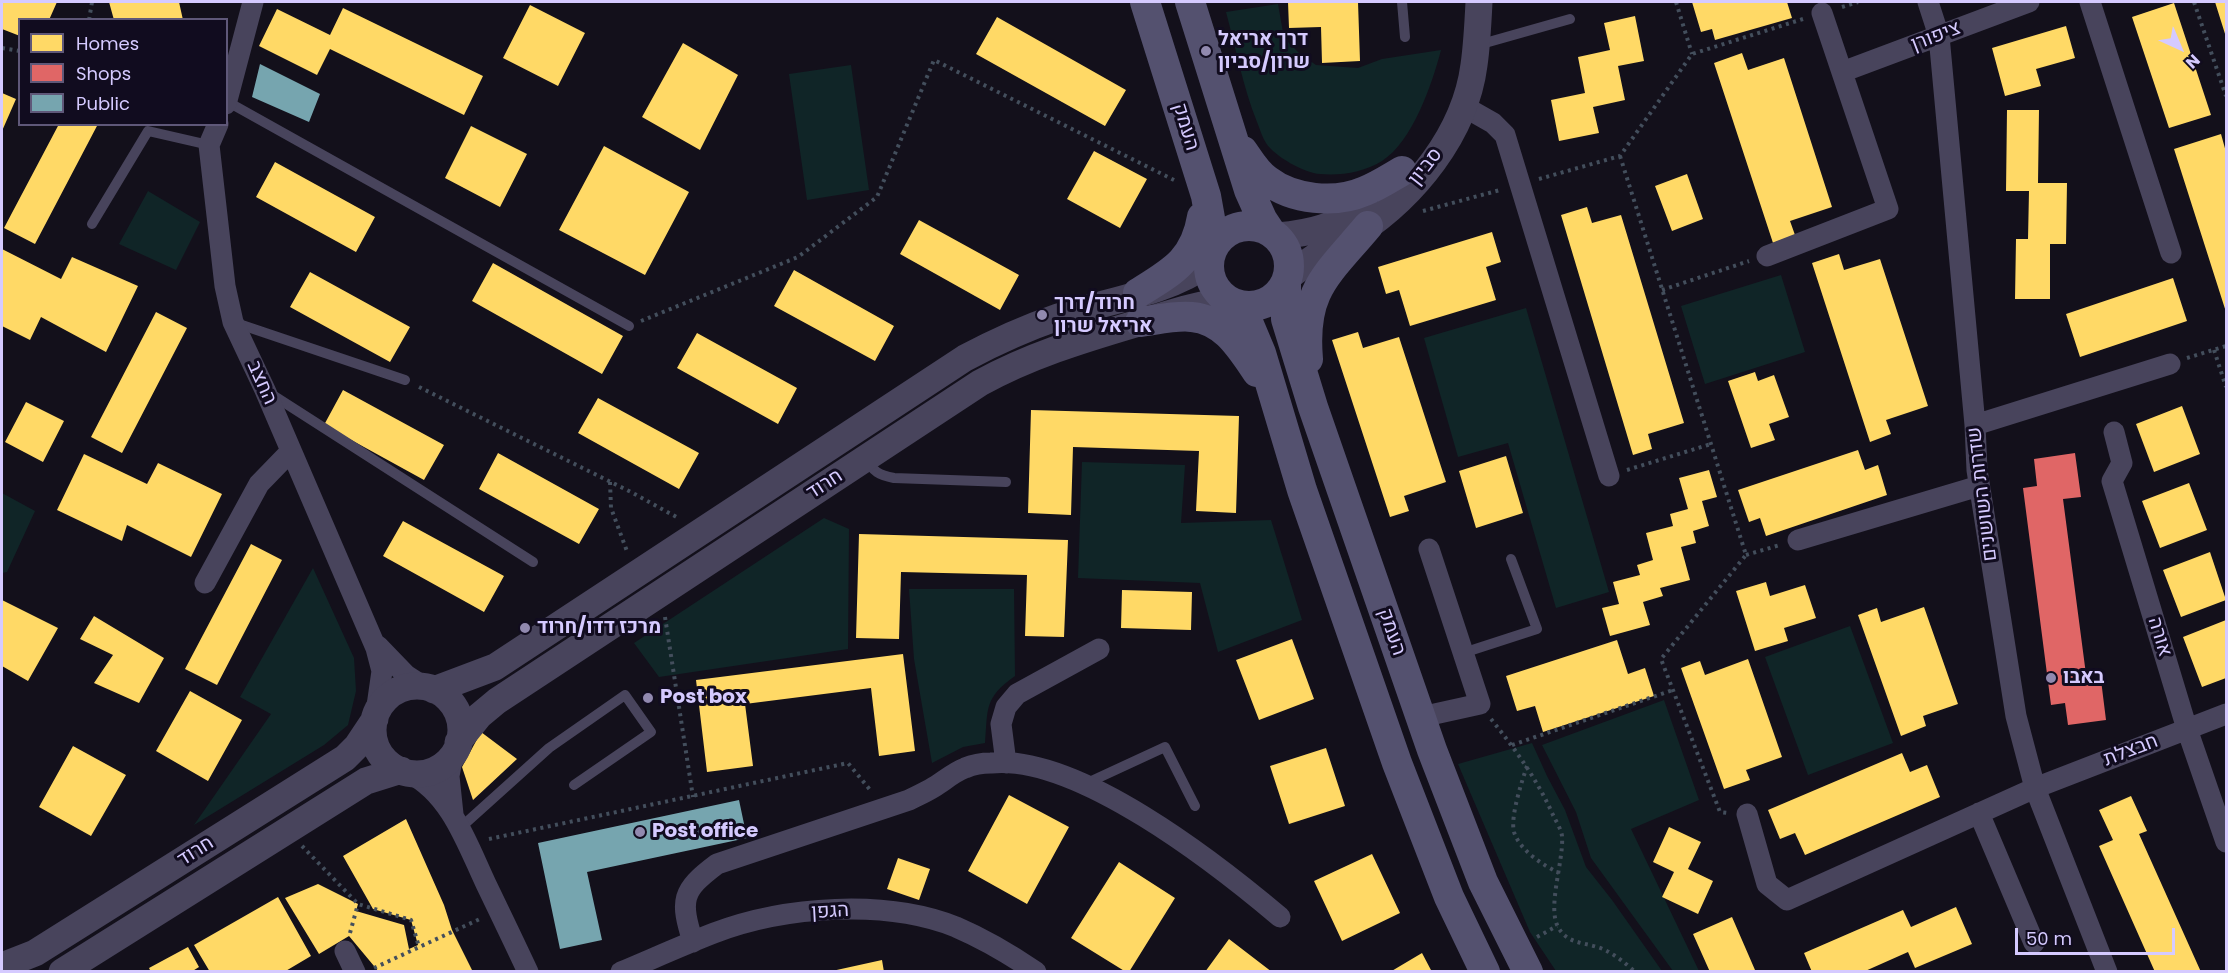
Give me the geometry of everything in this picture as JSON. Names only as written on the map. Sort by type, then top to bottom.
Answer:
[{"type":"main road","name":"העמק","points":[[1145,2],[1206,196],[1213,235],[1210,258]]},
{"type":"main road","points":[[1190,2],[1249,190],[1262,219],[1274,234],[1288,255],[1290,266],[1287,280],[1279,293],[1269,301],[1246,306],[1232,302],[1214,284],[1210,274],[1210,258],[1216,243],[1224,234],[1235,228],[1247,226],[1259,226],[1274,234]]},
{"type":"main road","points":[[1231,132],[1253,166],[1266,180],[1301,195],[1321,198],[1346,197],[1365,192],[1402,171]]},
{"type":"main road","points":[[1139,308],[1193,249],[1200,234],[1206,196]]},
{"type":"main road","points":[[1313,407],[1306,339],[1313,297],[1323,280],[1368,226]]},
{"type":"main road","name":"העמק","points":[[1287,280],[1286,319],[1313,407],[1421,717],[1483,882],[1528,972]]},
{"type":"main road","name":"העמק","points":[[1232,302],[1248,322],[1254,336],[1302,490],[1397,763],[1449,897],[1485,972]]},
{"type":"main road","points":[[1139,308],[1190,316],[1218,325],[1241,348],[1272,392]]},
{"type":"street","points":[[228,99],[253,2]]},
{"type":"street","name":"סביון","points":[[1274,234],[1300,234],[1335,225],[1371,200],[1402,171],[1440,117],[1456,64],[1460,2]]},
{"type":"street","name":"סביון","points":[[1287,280],[1325,251],[1368,226],[1416,183],[1456,125],[1463,106],[1474,67],[1479,2]]},
{"type":"street","name":"שדרות השושנים","points":[[1928,2],[1939,36],[1979,486],[2016,716],[2035,788],[2107,972]]},
{"type":"street","name":"ציפורן","points":[[1842,72],[2029,2]]},
{"type":"street","points":[[2090,2],[2171,253]]},
{"type":"street","points":[[1767,255],[1888,209],[1822,13]]},
{"type":"street","points":[[1463,106],[1493,123],[1505,135],[1609,476]]},
{"type":"street","name":"החצב","points":[[217,126],[209,145],[225,286],[233,322],[265,390],[369,630],[382,671],[376,716]]},
{"type":"street","name":"חרוד","points":[[456,748],[479,716],[497,701],[980,383],[1006,369],[1068,344],[1139,308],[1210,258]]},
{"type":"street","name":"חרוד","points":[[428,688],[495,667],[965,358],[1025,329],[1059,316],[1232,302]]},
{"type":"street","points":[[1975,425],[2170,364]]},
{"type":"street","name":"אורה","points":[[2114,432],[2122,463],[2112,482],[2187,729],[2226,842]]},
{"type":"street","points":[[205,583],[259,484],[291,451]]},
{"type":"street","points":[[1798,540],[1979,486]]},
{"type":"street","points":[[1421,717],[1480,704],[1429,549]]},
{"type":"street","name":"החצב","points":[[369,630],[381,651],[395,665],[428,688]]},
{"type":"street","points":[[1006,763],[1001,724],[1006,707],[1017,694],[1099,649]]},
{"type":"street","points":[[460,830],[449,789],[461,733],[459,718],[449,700],[428,688],[407,687],[397,691],[385,700],[376,716],[373,728],[375,745],[383,758],[422,780],[433,791],[460,830],[528,972]]},
{"type":"street","name":"חבצלת","points":[[1747,814],[1767,884],[1787,900],[2035,788],[2226,714]]},
{"type":"street","name":"חרוד","points":[[2,966],[35,953],[345,758],[368,733],[376,716]]},
{"type":"street","points":[[405,772],[424,773],[436,769],[448,760],[456,748]]},
{"type":"street","points":[[693,942],[684,905],[697,879],[717,864],[879,810],[924,792],[965,768],[992,762],[1020,763],[1062,775],[1106,793],[1198,852],[1280,916]]},
{"type":"street","name":"חרוד","points":[[70,968],[366,781],[405,772]]},
{"type":"street","points":[[1979,813],[2034,943]]},
{"type":"street","name":"הגפן","points":[[621,972],[644,967],[716,932],[764,919],[810,912],[868,909],[918,916],[956,927],[1006,952],[1036,972]]},
{"type":"street","points":[[345,951],[356,972]]},
{"type":"lane","points":[[1402,2],[1405,37]]},
{"type":"lane","points":[[1476,45],[1570,19]]},
{"type":"lane","points":[[228,104],[629,326]]},
{"type":"lane","points":[[92,224],[148,131],[209,145]]},
{"type":"lane","points":[[233,322],[405,380]]},
{"type":"lane","points":[[265,390],[533,561]]},
{"type":"lane","points":[[866,458],[872,470],[880,475],[894,478],[1006,482]]},
{"type":"lane","points":[[1463,653],[1537,629],[1511,558]]},
{"type":"lane","points":[[460,830],[549,748],[625,695],[651,732],[574,785]]},
{"type":"lane","points":[[1085,784],[1165,747],[1195,806]]},
{"type":"path","points":[[89,18],[92,2]]},
{"type":"path","points":[[1676,2],[1692,54]]},
{"type":"path","points":[[1422,211],[1620,156],[1692,54],[1858,2]]},
{"type":"path","points":[[2194,2],[2226,96]]},
{"type":"path","points":[[2,48],[18,51]]},
{"type":"path","points":[[629,326],[798,257],[877,197],[933,60],[1206,196]]},
{"type":"path","points":[[1620,156],[1746,555]]},
{"type":"path","points":[[1662,290],[1767,255]]},
{"type":"path","points":[[2170,364],[2226,346]]},
{"type":"path","points":[[2214,350],[2226,387]]},
{"type":"path","points":[[405,380],[703,531]]},
{"type":"path","points":[[1609,476],[1711,444]]},
{"type":"path","points":[[610,482],[611,508],[627,553],[639,573]]},
{"type":"path","points":[[1747,814],[1720,812],[1661,659],[1746,555],[1798,540]]},
{"type":"path","points":[[661,592],[693,797]]},
{"type":"path","points":[[1512,745],[1673,690]]},
{"type":"path","points":[[1480,704],[1527,765],[1562,833],[1562,857],[1556,889],[1557,926],[1572,942],[1599,947],[1635,972]]},
{"type":"path","points":[[460,830],[534,831],[849,763],[878,799],[879,810]]},
{"type":"path","points":[[1527,765],[1515,807],[1514,831],[1525,849],[1539,862],[1559,873]]},
{"type":"path","points":[[290,828],[304,849],[358,904],[411,920],[419,947]]},
{"type":"path","points":[[345,951],[358,904]]},
{"type":"path","points":[[367,972],[499,910]]},
{"type":"green space","points":[[1278,4],[1284,38],[1300,54],[1316,65],[1358,68],[1382,59],[1441,50],[1420,111],[1403,140],[1382,161],[1352,172],[1320,174],[1306,171],[1291,163],[1276,154],[1266,143],[1248,95],[1226,12]]},
{"type":"green space","points":[[851,65],[869,190],[807,200],[789,74]]},
{"type":"green space","points":[[148,191],[200,222],[176,270],[119,244]]},
{"type":"green space","points":[[1781,275],[1805,352],[1705,384],[1681,306]]},
{"type":"green space","points":[[1526,308],[1609,592],[1556,608],[1508,443],[1458,457],[1424,338]]},
{"type":"green space","points":[[1082,462],[1185,465],[1181,523],[1271,520],[1302,620],[1218,652],[1200,583],[1078,578]]},
{"type":"green space","points":[[2,493],[35,511],[7,572],[2,573]]},
{"type":"green space","points":[[824,518],[849,529],[848,649],[659,677],[634,643]]},
{"type":"green space","points":[[313,568],[354,658],[356,691],[348,725],[324,745],[194,825],[271,714],[240,697]]},
{"type":"green space","points":[[909,589],[1014,589],[1015,676],[993,698],[988,712],[985,743],[963,747],[932,763],[914,659]]},
{"type":"green space","points":[[1850,626],[1893,743],[1808,775],[1765,657]]},
{"type":"green space","points":[[1664,700],[1699,800],[1631,829],[1699,971],[1673,971],[1591,858],[1576,812],[1542,745]]},
{"type":"green space","points":[[1532,743],[1565,810],[1586,867],[1662,971],[1556,971],[1530,932],[1458,764]]},
{"type":"building: Homes","points":[[2,2],[57,2],[50,18],[18,18],[18,35],[2,29]]},
{"type":"building: Homes","points":[[109,2],[179,2],[183,18],[113,18]]},
{"type":"building: Homes","points":[[1288,2],[1358,2],[1360,61],[1322,63],[1321,27],[1289,28]]},
{"type":"building: Homes","points":[[1692,2],[1787,2],[1792,18],[1715,40],[1712,29],[1701,32]]},
{"type":"building: Homes","points":[[2215,2],[2226,2],[2226,37]]},
{"type":"building: Homes","points":[[2174,3],[2211,115],[2169,128],[2132,17]]},
{"type":"building: Homes","points":[[530,5],[585,33],[558,86],[503,58]]},
{"type":"building: Homes","points":[[343,8],[483,76],[464,115],[330,49],[317,75],[259,46],[277,9],[330,35]]},
{"type":"building: Homes","points":[[1635,16],[1644,61],[1618,66],[1625,100],[1593,107],[1599,133],[1559,141],[1551,100],[1585,93],[1578,57],[1610,50],[1604,23]]},
{"type":"building: Homes","points":[[997,17],[1126,90],[1105,126],[976,54]]},
{"type":"building: Homes","points":[[2066,26],[2075,58],[2036,69],[2041,86],[2005,96],[1992,48]]},
{"type":"building: Homes","points":[[683,43],[738,75],[700,150],[642,117]]},
{"type":"building: Homes","points":[[1742,53],[1748,70],[1784,58],[1832,207],[1790,221],[1795,235],[1773,243],[1714,63]]},
{"type":"building: Homes","points":[[2,93],[16,99],[2,131]]},
{"type":"building: Homes","points":[[2007,110],[2039,110],[2038,183],[2067,183],[2066,244],[2050,244],[2050,299],[2015,299],[2016,239],[2028,239],[2029,191],[2006,191]]},
{"type":"building: Homes","points":[[58,126],[97,126],[35,244],[4,228]]},
{"type":"building: Homes","points":[[471,126],[527,154],[500,207],[445,178]]},
{"type":"building: Homes","points":[[2221,134],[2226,152],[2226,312],[2174,149]]},
{"type":"building: Homes","points":[[604,146],[689,192],[645,275],[559,230]]},
{"type":"building: Homes","points":[[1094,151],[1147,179],[1120,228],[1067,199]]},
{"type":"building: Homes","points":[[275,162],[375,217],[356,252],[256,197]]},
{"type":"building: Homes","points":[[1687,174],[1703,219],[1672,231],[1655,186]]},
{"type":"building: Homes","points":[[1587,207],[1592,223],[1621,215],[1684,423],[1648,434],[1652,449],[1633,455],[1561,215]]},
{"type":"building: Homes","points":[[919,220],[1019,275],[1000,310],[900,254]]},
{"type":"building: Homes","points":[[1492,232],[1501,262],[1486,267],[1496,300],[1410,326],[1399,290],[1386,294],[1378,267]]},
{"type":"building: Homes","points":[[2,249],[61,279],[72,257],[138,286],[106,352],[41,317],[30,340],[2,326]]},
{"type":"building: Homes","points":[[1839,254],[1844,270],[1880,259],[1928,406],[1886,420],[1891,434],[1870,442],[1812,263]]},
{"type":"building: Homes","points":[[493,263],[623,336],[602,374],[472,301]]},
{"type":"building: Homes","points":[[794,270],[894,326],[875,361],[774,306]]},
{"type":"building: Homes","points":[[310,272],[410,327],[390,362],[290,307]]},
{"type":"building: Homes","points":[[2173,278],[2187,321],[2080,357],[2066,314]]},
{"type":"building: Homes","points":[[156,312],[187,328],[122,453],[91,437]]},
{"type":"building: Homes","points":[[1358,332],[1363,348],[1399,337],[1446,482],[1404,496],[1409,511],[1390,517],[1332,340]]},
{"type":"building: Homes","points":[[697,333],[797,388],[778,424],[677,368]]},
{"type":"building: Homes","points":[[1755,372],[1758,381],[1774,375],[1789,417],[1769,424],[1775,440],[1751,448],[1728,381]]},
{"type":"building: Homes","points":[[343,390],[444,445],[424,480],[324,425]]},
{"type":"building: Homes","points":[[598,398],[699,453],[679,489],[578,433]]},
{"type":"building: Homes","points":[[26,402],[64,421],[43,462],[5,442]]},
{"type":"building: Homes","points":[[2182,406],[2200,454],[2154,472],[2136,424]]},
{"type":"building: Homes","points":[[1031,410],[1239,416],[1236,513],[1196,511],[1199,451],[1073,447],[1071,515],[1028,513]]},
{"type":"building: Homes","points":[[1858,450],[1865,470],[1878,465],[1887,495],[1766,536],[1760,518],[1749,522],[1738,490]]},
{"type":"building: Homes","points":[[498,453],[599,509],[579,544],[479,489]]},
{"type":"building: Homes","points":[[84,454],[147,484],[158,463],[222,494],[191,557],[127,525],[122,541],[57,510]]},
{"type":"building: Homes","points":[[1506,456],[1523,513],[1476,528],[1459,471]]},
{"type":"building: Homes","points":[[1709,470],[1717,497],[1702,501],[1709,526],[1693,531],[1696,543],[1681,547],[1690,580],[1660,588],[1663,596],[1643,602],[1650,625],[1610,636],[1602,608],[1619,604],[1613,582],[1640,575],[1637,565],[1653,560],[1646,533],[1673,526],[1670,514],[1688,509],[1679,478]]},
{"type":"building: Homes","points":[[2189,483],[2207,530],[2160,548],[2142,501]]},
{"type":"building: Homes","points":[[403,521],[504,576],[484,612],[383,556]]},
{"type":"building: Homes","points":[[859,534],[1068,540],[1064,637],[1025,636],[1027,575],[901,572],[899,639],[856,638]]},
{"type":"building: Homes","points":[[251,544],[282,560],[217,685],[185,669]]},
{"type":"building: Homes","points":[[2210,552],[2226,600],[2181,617],[2163,570]]},
{"type":"building: Homes","points":[[1766,582],[1770,596],[1805,585],[1816,618],[1784,628],[1788,641],[1755,651],[1736,591]]},
{"type":"building: Homes","points":[[1122,590],[1192,592],[1191,630],[1121,628]]},
{"type":"building: Homes","points":[[2,600],[58,628],[28,681],[2,666]]},
{"type":"building: Homes","points":[[1924,607],[1958,704],[1923,716],[1926,726],[1901,736],[1858,615],[1877,608],[1881,622]]},
{"type":"building: Homes","points":[[94,616],[164,658],[139,703],[94,683],[113,655],[80,639]]},
{"type":"building: Homes","points":[[2226,620],[2226,678],[2202,687],[2183,637]]},
{"type":"building: Homes","points":[[1292,639],[1314,699],[1259,720],[1236,660]]},
{"type":"building: Homes","points":[[1617,640],[1628,674],[1645,668],[1654,696],[1543,732],[1535,706],[1517,711],[1506,676]]},
{"type":"building: Homes","points":[[903,654],[915,751],[879,756],[871,688],[745,704],[753,766],[707,772],[696,680]]},
{"type":"building: Homes","points":[[1748,659],[1782,757],[1746,770],[1750,780],[1724,789],[1681,668],[1700,661],[1705,675]]},
{"type":"building: Homes","points":[[190,691],[242,720],[208,781],[156,751]]},
{"type":"building: Homes","points":[[481,732],[517,759],[473,800],[462,767]]},
{"type":"building: Homes","points":[[73,746],[126,775],[91,836],[39,807]]},
{"type":"building: Homes","points":[[1326,748],[1345,806],[1289,824],[1270,766]]},
{"type":"building: Homes","points":[[1902,753],[1910,772],[1927,765],[1940,797],[1805,855],[1795,833],[1780,839],[1768,810]]},
{"type":"building: Homes","points":[[1009,795],[1069,827],[1027,904],[968,871]]},
{"type":"building: Homes","points":[[2131,796],[2147,831],[2139,834],[2201,972],[2155,972],[2099,846],[2113,840],[2099,810]]},
{"type":"building: Homes","points":[[406,819],[444,905],[452,930],[473,972],[379,972],[349,936],[319,954],[285,898],[318,884],[358,904],[356,911],[404,925],[409,949],[418,945],[411,920],[373,909],[343,856]]},
{"type":"building: Homes","points":[[1669,827],[1701,842],[1688,869],[1713,881],[1698,914],[1662,897],[1674,872],[1653,862]]},
{"type":"building: Homes","points":[[1372,854],[1400,913],[1342,941],[1314,881]]},
{"type":"building: Homes","points":[[898,858],[930,869],[919,900],[887,889]]},
{"type":"building: Homes","points":[[1119,862],[1175,898],[1129,972],[1071,938]]},
{"type":"building: Homes","points":[[278,897],[311,956],[284,972],[210,972],[194,945]]},
{"type":"building: Homes","points":[[1956,907],[1972,944],[1915,968],[1908,952],[1863,972],[1812,972],[1804,953],[1903,910],[1911,927]]},
{"type":"building: Homes","points":[[1732,917],[1755,970],[1751,972],[1710,972],[1693,934]]},
{"type":"building: Homes","points":[[1229,939],[1272,972],[1205,972]]},
{"type":"building: Homes","points":[[188,947],[199,967],[191,972],[151,972],[149,968]]},
{"type":"building: Homes","points":[[1422,953],[1432,972],[1390,972]]},
{"type":"building: Homes","points":[[882,960],[884,972],[832,971]]},
{"type":"building: Shops","points":[[2075,453],[2081,497],[2063,499],[2087,682],[2101,680],[2106,720],[2068,725],[2065,703],[2051,705],[2023,488],[2037,486],[2034,459]]},
{"type":"building: Public","points":[[260,64],[320,94],[309,122],[252,97]]},
{"type":"building: Public","points":[[739,800],[747,838],[587,872],[602,940],[560,949],[538,843]]},
{"type":"place","name":"דרך אריאל שרון/סביון","points":[[1206,51]]},
{"type":"place","name":"חרוד/דרך אריאל שרון","points":[[1042,315]]},
{"type":"place","name":"מרכז דדו/חרוד","points":[[525,628]]},
{"type":"place","name":"באבו","points":[[2051,678]]},
{"type":"place","name":"Post box","points":[[648,698]]},
{"type":"place","name":"Post office","points":[[640,832]]}]
